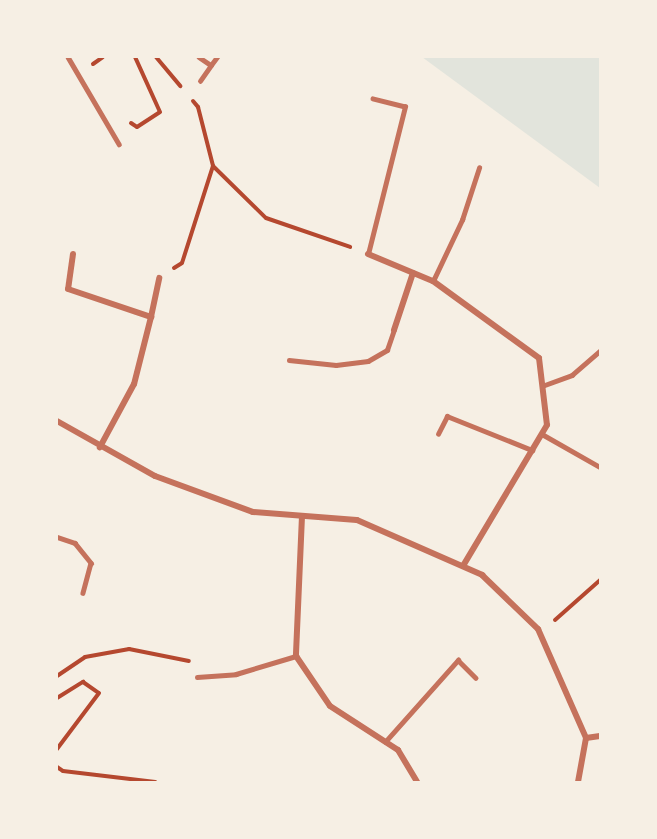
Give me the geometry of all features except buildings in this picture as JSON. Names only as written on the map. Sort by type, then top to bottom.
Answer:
[{"type":"street","points":[[73,254],[68,289],[151,316]]},
{"type":"street","points":[[368,254],[433,281],[539,358],[547,425],[463,566]]},
{"type":"street","points":[[394,330],[413,273]]},
{"type":"street","points":[[100,447],[134,384],[159,278]]},
{"type":"street","points":[[57,421],[100,447],[156,476],[253,512],[357,520],[482,575],[538,630],[586,738],[578,782]]},
{"type":"street","points":[[302,516],[296,656],[330,706],[398,750],[417,782]]},
{"type":"street","points":[[586,738],[600,736]]},
{"type":"lane","points":[[68,57],[120,144]]},
{"type":"lane","points":[[199,57],[211,65]]},
{"type":"lane","points":[[200,81],[217,57]]},
{"type":"lane","points":[[368,254],[405,107],[373,99]]},
{"type":"lane","points":[[433,281],[462,220],[479,168]]},
{"type":"lane","points":[[290,360],[336,365],[368,361],[387,350],[394,330]]},
{"type":"lane","points":[[542,387],[572,375],[600,351]]},
{"type":"lane","points":[[438,434],[447,416],[532,450]]},
{"type":"lane","points":[[542,434],[600,467]]},
{"type":"lane","points":[[57,537],[75,543],[91,563],[83,593]]},
{"type":"lane","points":[[197,677],[236,674],[296,656]]},
{"type":"lane","points":[[385,742],[458,660],[476,678]]},
{"type":"path","points":[[99,74],[93,64],[103,57]]},
{"type":"path","points":[[128,122],[137,127],[160,112],[136,58],[129,57]]},
{"type":"path","points":[[156,57],[184,91]]},
{"type":"path","points":[[191,99],[198,107],[213,166],[266,218],[368,254]]},
{"type":"path","points":[[159,278],[182,262],[213,166]]},
{"type":"path","points":[[538,630],[567,613],[600,580]]},
{"type":"path","points":[[57,676],[85,657],[129,649],[189,660],[197,677]]},
{"type":"path","points":[[57,698],[83,682],[99,693],[57,748]]},
{"type":"path","points":[[57,766],[63,771],[155,782]]},
{"type":"shaded area","points":[[422,57],[600,57],[600,188]]}]
